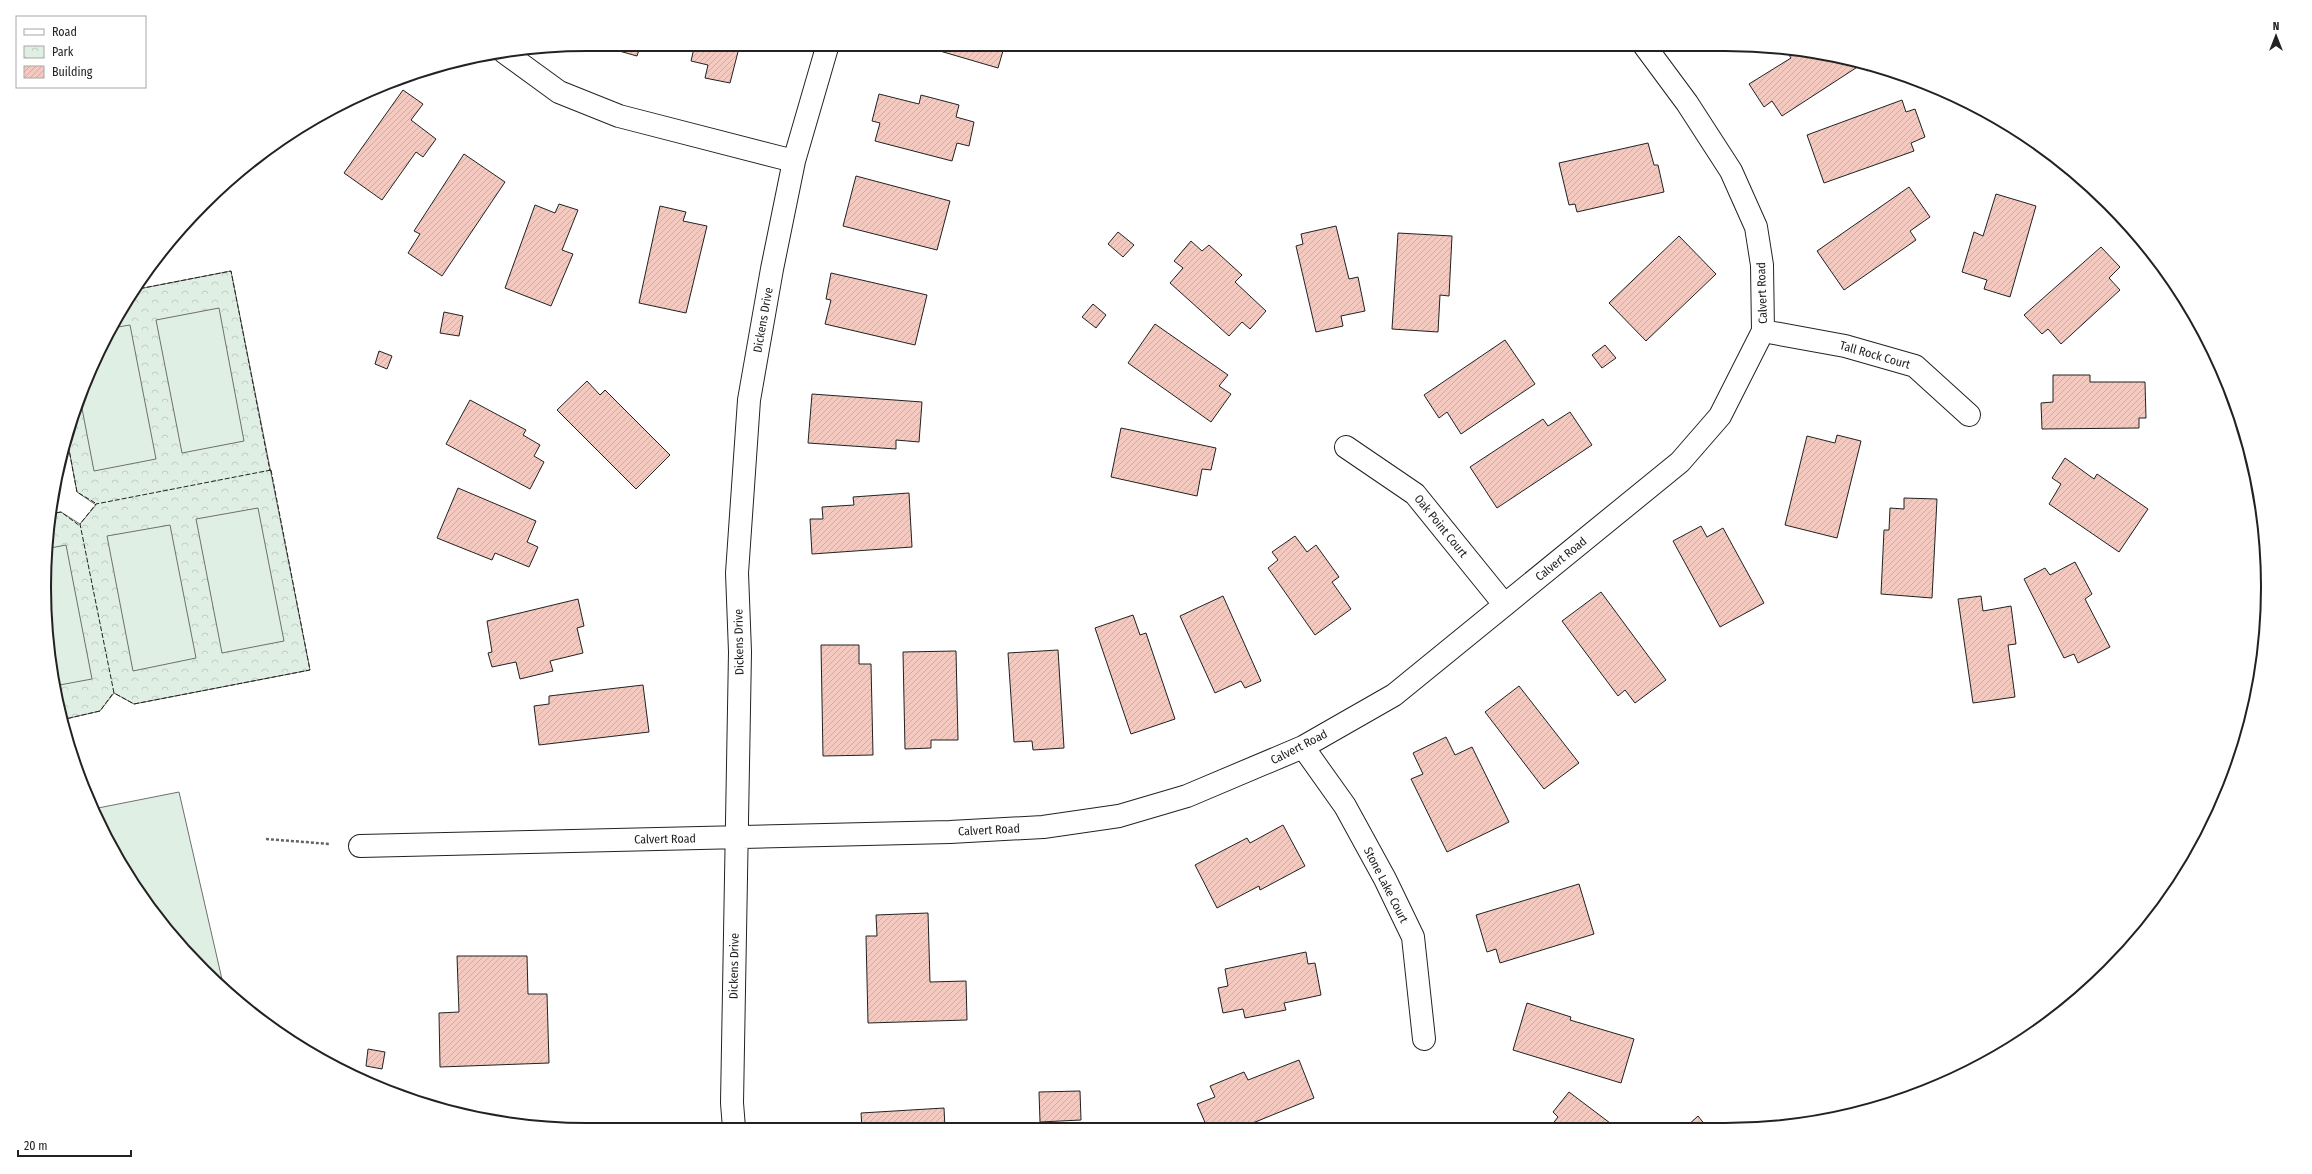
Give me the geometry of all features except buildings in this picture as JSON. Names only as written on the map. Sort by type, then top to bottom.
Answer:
[{"type":"street","name":"Dickens Drive","points":[[734,1123],[732,1103],[740,652],[737,573],[749,400],[772,269],[794,161],[826,51]]},
{"type":"street","name":"Calvert Road","points":[[360,846],[950,832],[1028,828],[1119,816],[1187,796],[1303,747],[1394,695],[1680,462],[1720,416],[1763,331],[1762,265],[1756,227],[1731,172],[1686,104],[1648,51]]},
{"type":"street","points":[[511,57],[559,92],[619,116],[794,161]]},
{"type":"street","name":"Tall Rock Court","points":[[1763,331],[1845,346],[1915,366],[1969,415]]},
{"type":"street","name":"Oak Point Court","points":[[1346,447],[1415,494],[1504,604]]},
{"type":"street","name":"Stone Lake Court","points":[[1303,747],[1345,806],[1386,880],[1413,937],[1424,1039]]},
{"type":"path","points":[[266,839],[360,846]]},
{"type":"green space","points":[[231,271],[310,670],[134,704],[114,693],[100,711],[67,719],[61,692],[52,622],[52,552],[57,513],[61,512],[80,524],[96,505],[77,492],[69,449],[79,415],[106,350],[141,288]]},
{"type":"green space","points":[[219,308],[244,441],[182,453],[156,320]]},
{"type":"green space","points":[[130,325],[156,459],[94,471],[82,408],[106,350],[119,327]]},
{"type":"green space","points":[[258,508],[284,641],[222,653],[196,519]]},
{"type":"green space","points":[[170,525],[196,658],[133,671],[107,536]]},
{"type":"green space","points":[[66,545],[92,679],[60,685],[52,622],[51,587],[53,548]]},
{"type":"green space","points":[[179,792],[222,979],[184,940],[141,885],[106,824],[99,808]]},
{"type":"fence","points":[[141,288],[231,271],[270,471]]},
{"type":"fence","points":[[69,449],[77,492],[97,504]]},
{"type":"fence","points":[[271,470],[310,670],[134,704],[114,693],[80,524],[96,504],[271,470]]},
{"type":"fence","points":[[57,513],[61,512],[80,526]]},
{"type":"fence","points":[[67,719],[100,711],[114,692]]}]
